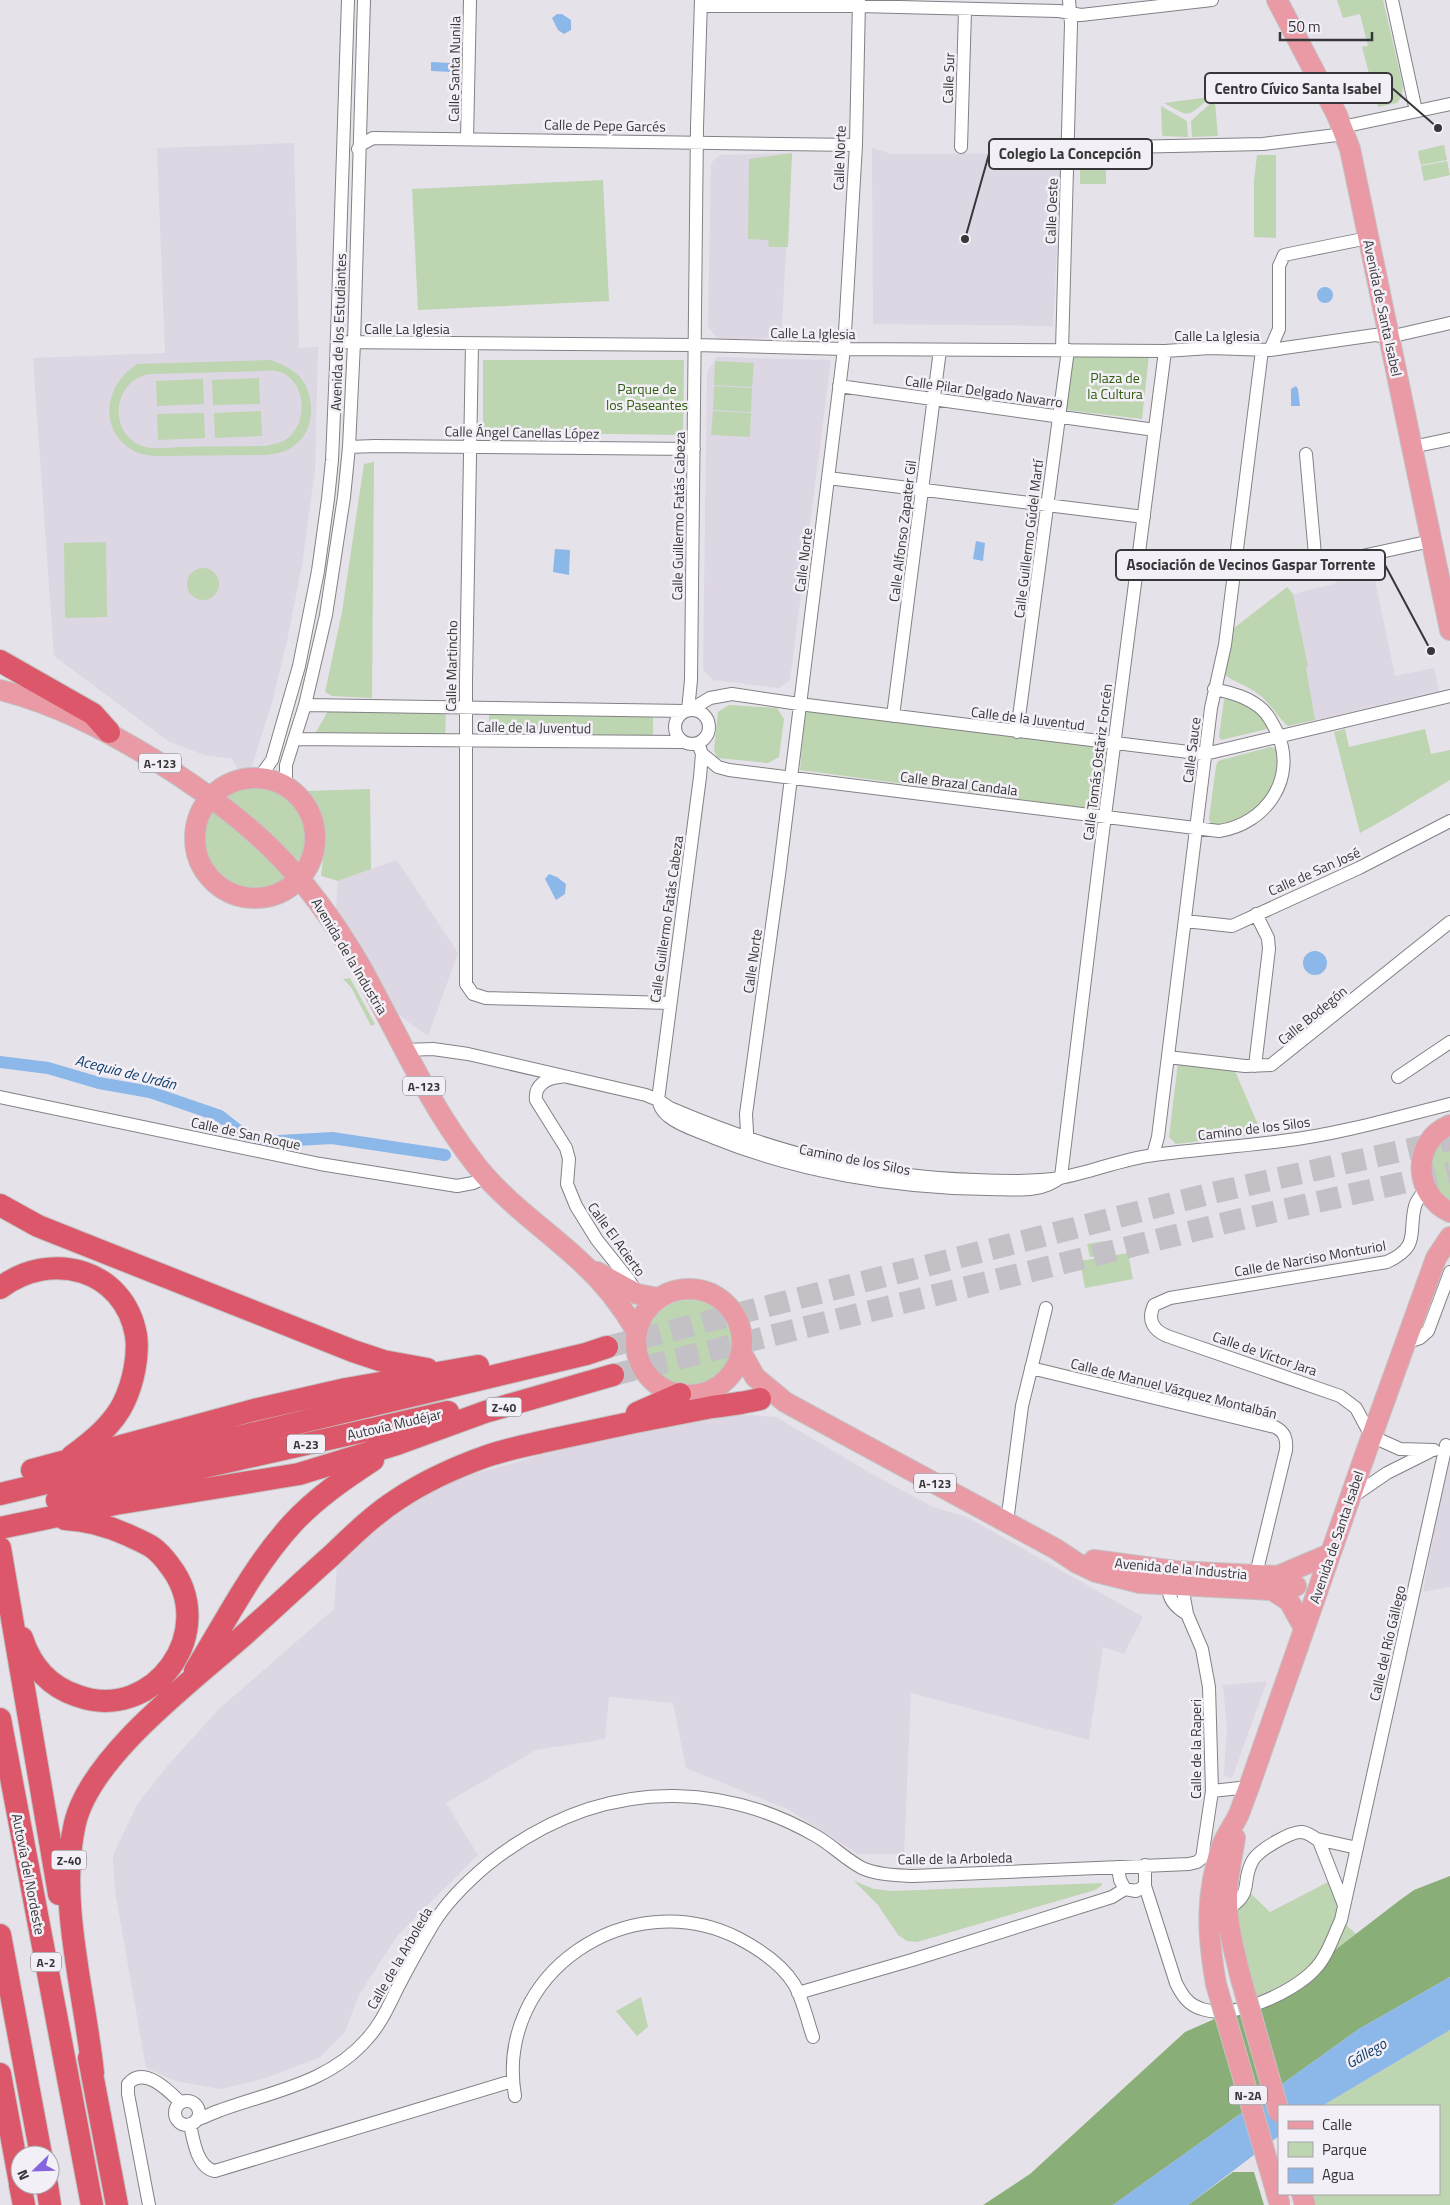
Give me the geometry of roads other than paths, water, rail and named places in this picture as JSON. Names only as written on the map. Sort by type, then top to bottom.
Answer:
[{"type":"highway","points":[[0,661],[93,714],[109,732]]},
{"type":"highway","points":[[0,1205],[38,1226],[353,1351],[412,1367],[453,1370]]},
{"type":"highway","points":[[0,1288],[14,1278],[38,1268],[72,1268],[94,1277],[106,1285],[125,1306],[132,1322],[136,1335],[137,1350],[130,1386],[124,1403],[102,1432],[88,1445],[64,1462]]},
{"type":"highway","name":"Autovía Mudéjar","points":[[0,1494],[568,1359],[607,1347],[581,1344],[453,1370]]},
{"type":"highway","points":[[0,1478],[254,1410],[346,1389],[453,1370]]},
{"type":"highway","name":"Autovía Mudéjar","points":[[0,1513],[613,1375]]},
{"type":"highway","name":"Z-40","points":[[116,2205],[93,2073],[89,2029],[70,1914],[69,1854],[76,1820],[82,1803],[102,1771],[124,1744],[185,1686],[257,1568],[293,1524],[336,1484],[397,1444],[466,1418],[613,1375]]},
{"type":"highway","points":[[594,1430],[680,1394]]},
{"type":"highway","points":[[185,1686],[249,1631],[360,1529],[398,1499],[433,1479],[488,1456],[594,1430],[760,1399]]},
{"type":"highway","points":[[0,1528],[158,1496],[268,1480],[331,1466],[397,1444]]},
{"type":"highway","points":[[7,1589],[23,1642],[42,1674],[53,1685],[87,1700],[117,1700],[144,1690],[169,1670],[184,1644],[187,1600],[174,1571],[152,1548],[120,1531],[89,1522],[64,1519],[34,1520]]},
{"type":"highway","points":[[1,1555],[82,2028],[93,2073]]},
{"type":"highway","name":"Autovía del Nordeste","points":[[0,1719],[92,2205]]},
{"type":"highway","points":[[0,1935],[39,2145]]},
{"type":"highway","points":[[0,2074],[13,2145]]},
{"type":"main road","name":"Avenida de Santa Isabel","points":[[1277,0],[1343,131],[1350,149],[1450,630]]},
{"type":"main road","name":"Avenida de la Industria","points":[[0,690],[40,702],[109,732],[210,796],[258,834],[300,878],[337,929],[360,966],[438,1110],[462,1147],[487,1177],[517,1207],[584,1265],[624,1312],[637,1332]]},
{"type":"main road","points":[[260,778],[274,781],[286,787],[306,807],[315,830],[316,839],[313,856],[300,878],[290,889],[279,894],[250,898],[231,893],[214,882],[207,874],[198,857],[196,837],[199,818],[210,796],[222,787],[236,782],[260,778]]},
{"type":"main road","points":[[1445,1209],[1426,1189],[1421,1171],[1423,1153],[1432,1137],[1450,1124]]},
{"type":"main road","name":"Avenida de Santa Isabel","points":[[1443,1265],[1445,1209]]},
{"type":"main road","name":"Avenida de Santa Isabel","points":[[1280,2205],[1216,1984],[1208,1934],[1210,1890],[1224,1841],[1238,1817],[1249,1787],[1405,1343],[1443,1265],[1450,1237]]},
{"type":"main road","name":"Avenida de la Industria","points":[[584,1265],[637,1294],[659,1298]]},
{"type":"main road","name":"A-123","points":[[659,1298],[678,1290],[689,1289],[699,1290],[718,1298],[733,1312],[738,1322],[741,1332],[742,1352]]},
{"type":"main road","points":[[637,1332],[647,1310],[659,1298]]},
{"type":"main road","name":"A-123","points":[[637,1332],[638,1353],[646,1372],[661,1387],[680,1394],[690,1395],[709,1392]]},
{"type":"main road","points":[[709,1392],[722,1384],[732,1373],[742,1352]]},
{"type":"main road","name":"Avenida de la Industria","points":[[742,1352],[755,1377],[785,1402],[1056,1549],[1182,1582],[1281,1584],[1330,1554]]},
{"type":"main road","name":"Avenida de la Industria","points":[[709,1392],[785,1402]]},
{"type":"main road","name":"Avenida de la Industria","points":[[1182,1582],[1256,1574],[1281,1584],[1316,1593]]},
{"type":"main road","points":[[1281,1584],[1304,1628]]},
{"type":"main road","name":"Avenida de Santa Isabel","points":[[1238,1817],[1228,1881],[1228,1909],[1231,1935],[1241,1979],[1278,2108]]},
{"type":"street","name":"Avenida de los Estudiantes","points":[[260,778],[272,760],[304,643],[318,572],[328,500],[332,460],[337,342],[348,0]]},
{"type":"street","name":"Avenida de los Estudiantes","points":[[286,787],[285,770],[316,662],[339,538],[349,447],[354,343],[358,148],[364,0]]},
{"type":"street","name":"Calle Santa Nunila","points":[[468,139],[470,0]]},
{"type":"street","points":[[701,3],[859,3],[965,10],[1069,6],[1081,15],[1212,0]]},
{"type":"street","points":[[1392,0],[1416,111]]},
{"type":"street","name":"Calle Guillermo Fatás Cabeza","points":[[687,710],[691,676],[696,345],[696,142],[701,3]]},
{"type":"street","name":"Calle Norte","points":[[748,1145],[746,1114],[791,777],[844,349],[856,145],[859,3]]},
{"type":"street","name":"Calle Oeste","points":[[1065,350],[1069,6]]},
{"type":"street","name":"Calle Sur","points":[[961,147],[965,10]]},
{"type":"street","points":[[1126,147],[1263,144],[1343,131],[1416,111],[1450,104]]},
{"type":"street","name":"Calle de Pepe Garcés","points":[[358,148],[373,138],[856,145]]},
{"type":"street","points":[[1290,347],[1279,329],[1279,266],[1284,255],[1368,238]]},
{"type":"street","name":"Calle La Iglesia","points":[[337,342],[696,345],[940,350],[1165,351],[1210,348],[1266,350],[1374,335],[1389,337],[1450,323]]},
{"type":"street","name":"Calle Sauce","points":[[1153,1155],[1158,1137],[1214,689],[1225,645],[1266,350],[1279,329]]},
{"type":"street","name":"Calle Martincho","points":[[472,344],[465,741],[464,970],[468,988],[477,996],[486,998],[670,1003]]},
{"type":"street","name":"Calle Alfonso Zapater Gil","points":[[893,716],[940,350]]},
{"type":"street","name":"Calle Guillermo Gúdel Martí","points":[[1017,732],[1031,636],[1046,506],[1060,416],[1065,350]]},
{"type":"street","name":"Calle Tomás Ostáriz Forcén","points":[[1061,1178],[1105,816],[1165,351]]},
{"type":"street","name":"Calle Pilar Delgado Navarro","points":[[839,386],[1155,430]]},
{"type":"street","points":[[1412,447],[1450,439]]},
{"type":"street","name":"Calle Ángel Canellas López","points":[[349,447],[694,449]]},
{"type":"street","points":[[1306,454],[1316,566],[1431,541]]},
{"type":"street","points":[[828,478],[1144,517]]},
{"type":"street","points":[[304,643],[316,662]]},
{"type":"street","name":"Calle Brazal Candala","points":[[718,767],[1213,831],[1229,829],[1243,824],[1265,809],[1277,791],[1283,772],[1284,753],[1279,736],[1269,717],[1257,705],[1238,695],[1214,689]]},
{"type":"street","name":"Calle de la Juventud","points":[[305,704],[466,709],[687,710],[703,701],[724,694],[1205,754],[1450,696]]},
{"type":"street","points":[[700,748],[708,734],[708,720],[702,713],[687,710],[678,717],[674,726],[677,735],[683,742],[700,748],[718,767],[700,777]]},
{"type":"street","name":"Calle de la Juventud","points":[[294,739],[683,742]]},
{"type":"street","name":"Calle Guillermo Fatás Cabeza","points":[[658,1100],[700,777],[700,748]]},
{"type":"street","name":"Calle de San José","points":[[1185,921],[1229,927],[1359,868],[1450,821]]},
{"type":"street","points":[[1255,1066],[1269,950],[1268,938],[1256,914]]},
{"type":"street","name":"Calle Bodegón","points":[[1168,1057],[1255,1066],[1268,1066],[1276,1063],[1450,922]]},
{"type":"street","points":[[1398,1077],[1450,1042]]},
{"type":"street","name":"Camino de los Silos","points":[[404,1050],[441,1049],[551,1072],[560,1077],[646,1095],[670,1108],[730,1132],[748,1145]]},
{"type":"street","name":"Calle El Acierto","points":[[560,1077],[552,1077],[544,1082],[536,1092],[536,1100],[566,1148],[568,1159],[567,1184],[576,1206],[601,1246],[629,1280],[637,1294]]},
{"type":"street","name":"Calle de San Roque","points":[[0,1097],[320,1164],[457,1186],[473,1183],[487,1177]]},
{"type":"street","name":"Camino de los Silos","points":[[658,1100],[665,1114],[678,1122],[851,1176],[909,1185],[964,1189],[1041,1189],[1054,1184],[1061,1178],[1153,1155],[1283,1141],[1357,1128],[1450,1104]]},
{"type":"street","points":[[730,1132],[739,1125],[746,1114]]},
{"type":"street","name":"Calle de Narciso Monturiol","points":[[1154,1305],[1170,1298],[1387,1262],[1402,1254],[1410,1241],[1414,1229],[1416,1205],[1426,1189]]},
{"type":"street","name":"Calle de Víctor Jara","points":[[1154,1305],[1151,1311],[1152,1324],[1160,1333],[1335,1393],[1356,1408],[1371,1436]]},
{"type":"street","points":[[1007,1522],[1022,1406],[1046,1308]]},
{"type":"street","name":"Calle de Manuel Vázquez Montalbán","points":[[1031,1368],[1275,1427],[1284,1432],[1286,1450],[1256,1574]]},
{"type":"street","points":[[1371,1436],[1400,1449],[1443,1446]]},
{"type":"street","points":[[1349,1499],[1387,1473],[1443,1446]]},
{"type":"street","name":"Calle del Río Gállego","points":[[1145,1865],[1145,1886],[1168,1962],[1182,1996],[1200,2009],[1221,2012],[1262,2002],[1301,1982],[1322,1960],[1341,1920],[1443,1446]]},
{"type":"street","points":[[1182,1582],[1187,1614]]},
{"type":"street","name":"Calle de la Raperi","points":[[1145,1865],[1189,1864],[1200,1860],[1208,1830],[1212,1791],[1209,1687],[1202,1649],[1187,1614],[1173,1604],[1169,1592],[1182,1582]]},
{"type":"street","points":[[1212,1791],[1249,1787]]},
{"type":"street","name":"Calle de la Arboleda","points":[[193,2122],[220,2110],[312,2080],[330,2071],[351,2055],[368,2039],[383,2016],[433,1924],[452,1897],[475,1875],[513,1845],[543,1826],[612,1802],[673,1796],[710,1798],[737,1804],[766,1812],[788,1822],[817,1836],[862,1868],[883,1874],[913,1876],[1145,1865]]},
{"type":"street","points":[[1228,1909],[1243,1897],[1246,1889],[1247,1873],[1256,1855],[1293,1833],[1308,1834],[1317,1839],[1357,1848]]},
{"type":"street","points":[[1317,1839],[1344,1905]]},
{"type":"street","points":[[1118,1867],[1120,1880],[1125,1889]]},
{"type":"street","points":[[798,1993],[912,1960],[1112,1897],[1125,1889],[1136,1891],[1145,1886]]},
{"type":"street","points":[[515,2096],[512,2080],[512,2060],[524,2015],[544,1984],[565,1961],[583,1946],[623,1927],[651,1922],[674,1921],[707,1926],[754,1947],[770,1958],[787,1975],[798,1993],[813,2037]]},
{"type":"street","points":[[149,2205],[128,2094],[128,2084],[134,2079],[149,2079],[162,2085],[180,2102]]},
{"type":"street","points":[[194,2103],[199,2113],[193,2122],[202,2163],[208,2169],[215,2171],[512,2080]]},
{"type":"street","points":[[193,2122],[180,2123],[175,2116],[175,2108],[180,2102],[187,2100],[220,2110]]},
{"type":"water","points":[[557,14],[562,14],[571,20],[571,30],[564,34],[558,30],[552,18]]},
{"type":"water","points":[[431,62],[450,63],[451,72],[431,71]]},
{"type":"water","points":[[1325,287],[1331,289],[1333,295],[1331,301],[1325,303],[1319,301],[1317,295],[1319,289]]},
{"type":"water","points":[[1296,386],[1300,406],[1291,406],[1291,389]]},
{"type":"water","points":[[976,541],[985,543],[983,561],[973,559]]},
{"type":"water","points":[[555,549],[570,550],[569,575],[553,572]]},
{"type":"water","points":[[549,874],[566,884],[565,894],[556,900],[545,879]]},
{"type":"water","points":[[1315,951],[1324,954],[1327,963],[1324,972],[1315,975],[1306,972],[1303,963],[1306,954]]},
{"type":"water","name":"Gállego","points":[[1450,1977],[1450,2030],[1324,2105],[1278,2105],[1278,2137],[1188,2205],[1113,2205],[1359,2029]]},
{"type":"waterway","name":"Acequia de Urdán","points":[[0,1062],[48,1068],[99,1083],[150,1092],[220,1116],[239,1131],[262,1142],[332,1138],[445,1155]]},
{"type":"tunnel","points":[[607,1347],[1212,1193],[1450,1140]]},
{"type":"tunnel","points":[[613,1375],[1229,1222],[1450,1172]]},
{"type":"place","name":"Centro Cívico Santa Isabel","points":[[1438,128]]},
{"type":"place","name":"Colegio La Concepción","points":[[965,239]]},
{"type":"place","name":"Asociación de Vecinos Gaspar Torrente","points":[[1431,651]]},
{"type":"park label","name":"Plaza de la Cultura","points":[[1115,386]]},
{"type":"park label","name":"Parque de los Paseantes","points":[[647,396]]}]
